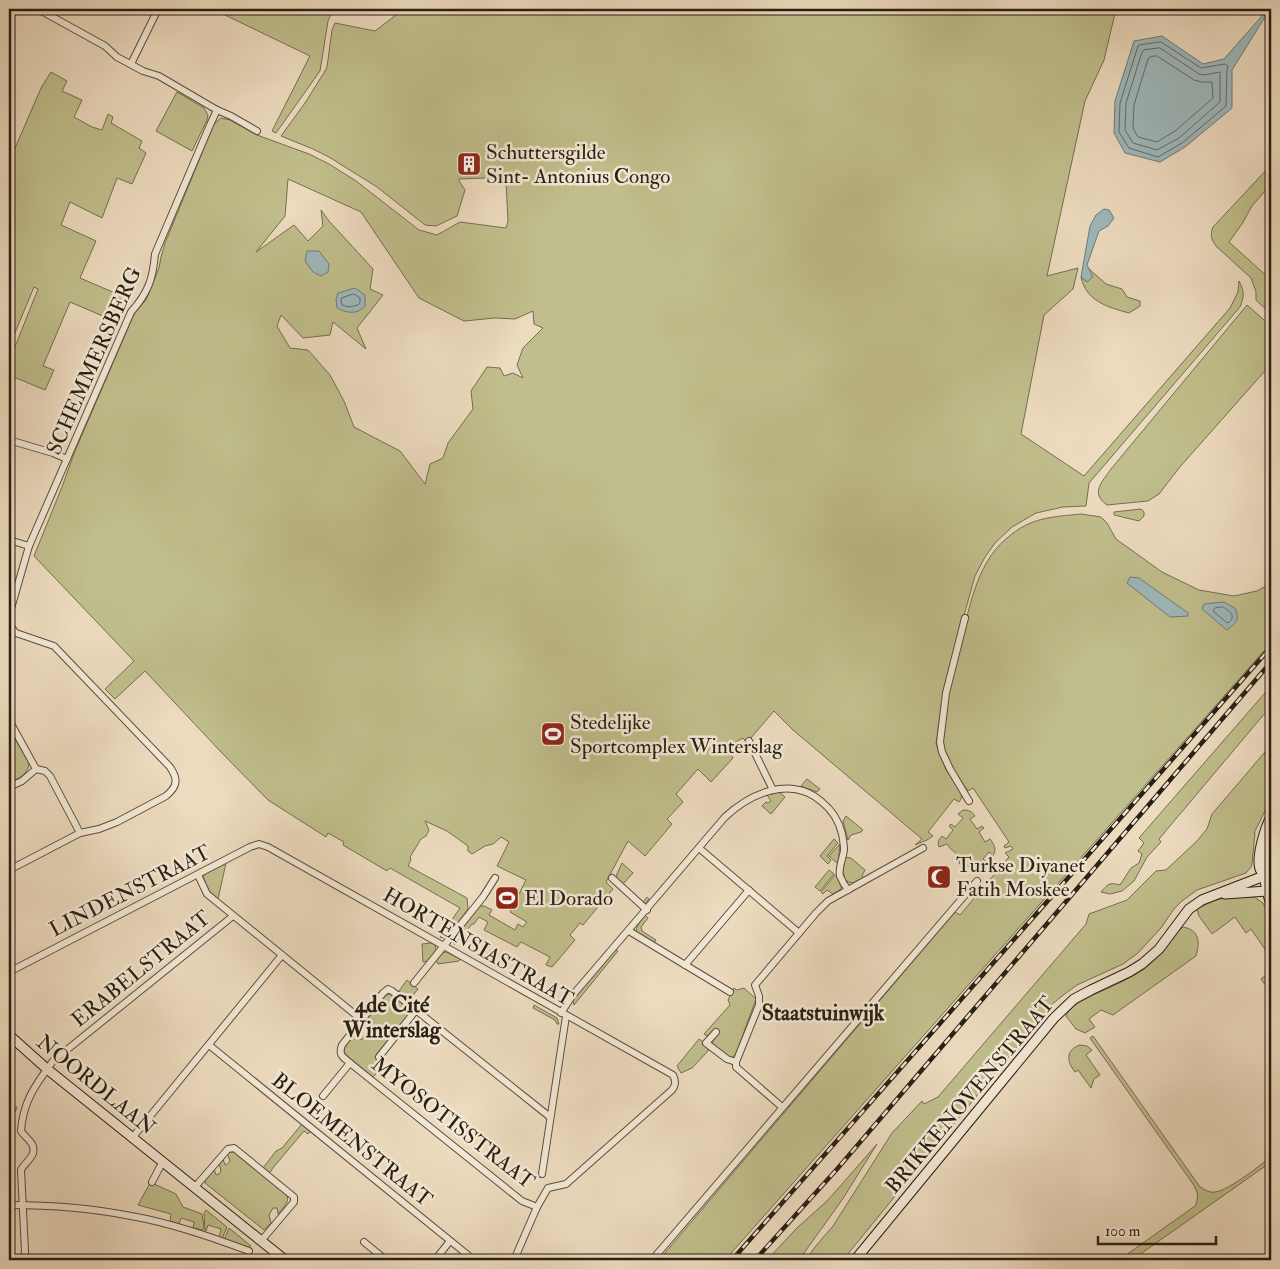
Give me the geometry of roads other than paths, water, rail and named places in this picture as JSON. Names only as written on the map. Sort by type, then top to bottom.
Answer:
[{"type":"street","points":[[38,9],[105,46],[117,57],[143,71],[159,76],[257,132]]},
{"type":"street","points":[[131,64],[158,9]]},
{"type":"street","name":"SCHEMMERSBERG","points":[[80,833],[99,829],[117,822],[166,796],[173,791],[176,785],[176,775],[54,646],[20,635],[11,628],[9,622],[10,612],[29,546],[131,312],[145,294],[154,270],[155,254],[217,110]]},
{"type":"street","points":[[9,440],[67,459]]},
{"type":"street","points":[[9,540],[29,546]]},
{"type":"street","points":[[965,618],[946,693],[940,742],[942,752],[950,769],[969,801]]},
{"type":"street","points":[[9,720],[36,769],[45,771],[50,776],[80,833],[11,869],[9,872]]},
{"type":"street","points":[[749,742],[773,790]]},
{"type":"street","points":[[9,787],[22,781],[36,769]]},
{"type":"street","points":[[542,1174],[564,1015],[572,996],[736,806],[773,790],[783,788],[799,790],[818,798],[837,819],[842,834],[844,849],[840,876],[848,890]]},
{"type":"street","points":[[1271,817],[1264,834],[1260,856],[1260,869],[1264,876],[1271,905]]},
{"type":"street","points":[[1264,876],[1271,837]]},
{"type":"street","name":"LINDENSTRAAT","points":[[9,972],[250,847],[259,844],[268,847]]},
{"type":"street","name":"HORTENSIASTRAAT","points":[[268,847],[672,1075],[675,1082],[672,1090],[566,1184],[548,1188],[537,1206]]},
{"type":"street","points":[[699,848],[799,933]]},
{"type":"street","points":[[782,1107],[736,1067],[736,1062],[759,1006],[759,996],[755,986],[828,901],[923,848]]},
{"type":"street","points":[[198,875],[207,894],[362,1020]]},
{"type":"street","name":"BRIKKENOVENSTRAAT","points":[[855,1260],[1054,1018],[1074,999],[1142,964],[1160,949],[1190,909],[1202,900],[1264,876]]},
{"type":"street","name":"HORTENSIASTRAAT","points":[[414,983],[483,897],[494,878]]},
{"type":"street","points":[[612,878],[647,910]]},
{"type":"street","points":[[652,1260],[977,881]]},
{"type":"street","points":[[685,966],[749,890]]},
{"type":"street","name":"BRIKKENOVENSTRAAT","points":[[1215,894],[1267,891]]},
{"type":"street","name":"ERABELSTRAAT","points":[[23,1205],[21,1170],[31,1158],[33,1149],[32,1145],[22,1134],[22,1125],[32,1090],[47,1069],[53,1061],[233,916]]},
{"type":"street","points":[[629,931],[730,992]]},
{"type":"street","points":[[133,1137],[282,955]]},
{"type":"street","points":[[322,1096],[350,1063],[341,1055],[342,1045],[388,989],[550,1116]]},
{"type":"street","points":[[379,1057],[416,1010]]},
{"type":"street","points":[[716,1032],[706,1043],[726,1059],[736,1062]]},
{"type":"street","name":"NOORDLAAN","points":[[9,1035],[47,1069],[285,1260]]},
{"type":"street","name":"BLOEMENSTRAAT","points":[[209,1044],[474,1260]]},
{"type":"street","name":"MYOSOTISSTRAAT","points":[[350,1063],[522,1201],[537,1206]]},
{"type":"street","points":[[194,1188],[228,1149],[234,1148],[294,1196],[294,1202],[261,1241]]},
{"type":"street","name":"NOORDLAAN","points":[[152,1182],[163,1161]]},
{"type":"street","points":[[9,1205],[87,1209],[133,1216],[187,1230],[249,1251]]},
{"type":"street","points":[[23,1205],[26,1252],[24,1260]]},
{"type":"street","points":[[514,1260],[537,1206]]},
{"type":"street","points":[[434,1260],[450,1241]]},
{"type":"street","points":[[364,1242],[386,1260]]},
{"type":"water","points":[[1270,9],[1232,70],[1232,108],[1185,147],[1160,162],[1125,153],[1114,133],[1115,101],[1134,41],[1162,36],[1203,64],[1224,59]]},
{"type":"water","points":[[1104,209],[1109,210],[1114,218],[1108,226],[1099,231],[1087,265],[1093,277],[1087,282],[1081,277],[1090,226],[1096,215]]},
{"type":"water","points":[[307,251],[319,251],[329,264],[328,272],[321,276],[313,272],[305,261]]},
{"type":"water","points":[[355,288],[365,295],[365,306],[355,312],[337,308],[336,299],[338,293]]},
{"type":"water","points":[[1130,577],[1139,578],[1188,613],[1188,616],[1170,617],[1127,583]]},
{"type":"water","points":[[1223,602],[1235,608],[1237,615],[1235,623],[1227,630],[1202,609],[1204,604]]},
{"type":"railway","points":[[732,1260],[1271,647]]},
{"type":"railway","points":[[755,1260],[838,1168],[1271,662]]},
{"type":"place","name":"Schuttersgilde Sint- Antonius Congo","points":[[469,164]]},
{"type":"place","name":"Stedelijke Sportcomplex Winterslag","points":[[553,734]]},
{"type":"place","name":"Turkse Diyanet Fatih Moskee","points":[[939,877]]},
{"type":"place","name":"El Dorado","points":[[507,898]]},
{"type":"district","name":"Staatstuinwijk","points":[[823,1013]]},
{"type":"district","name":"4de Cité Winterslag","points":[[392,1018]]}]
